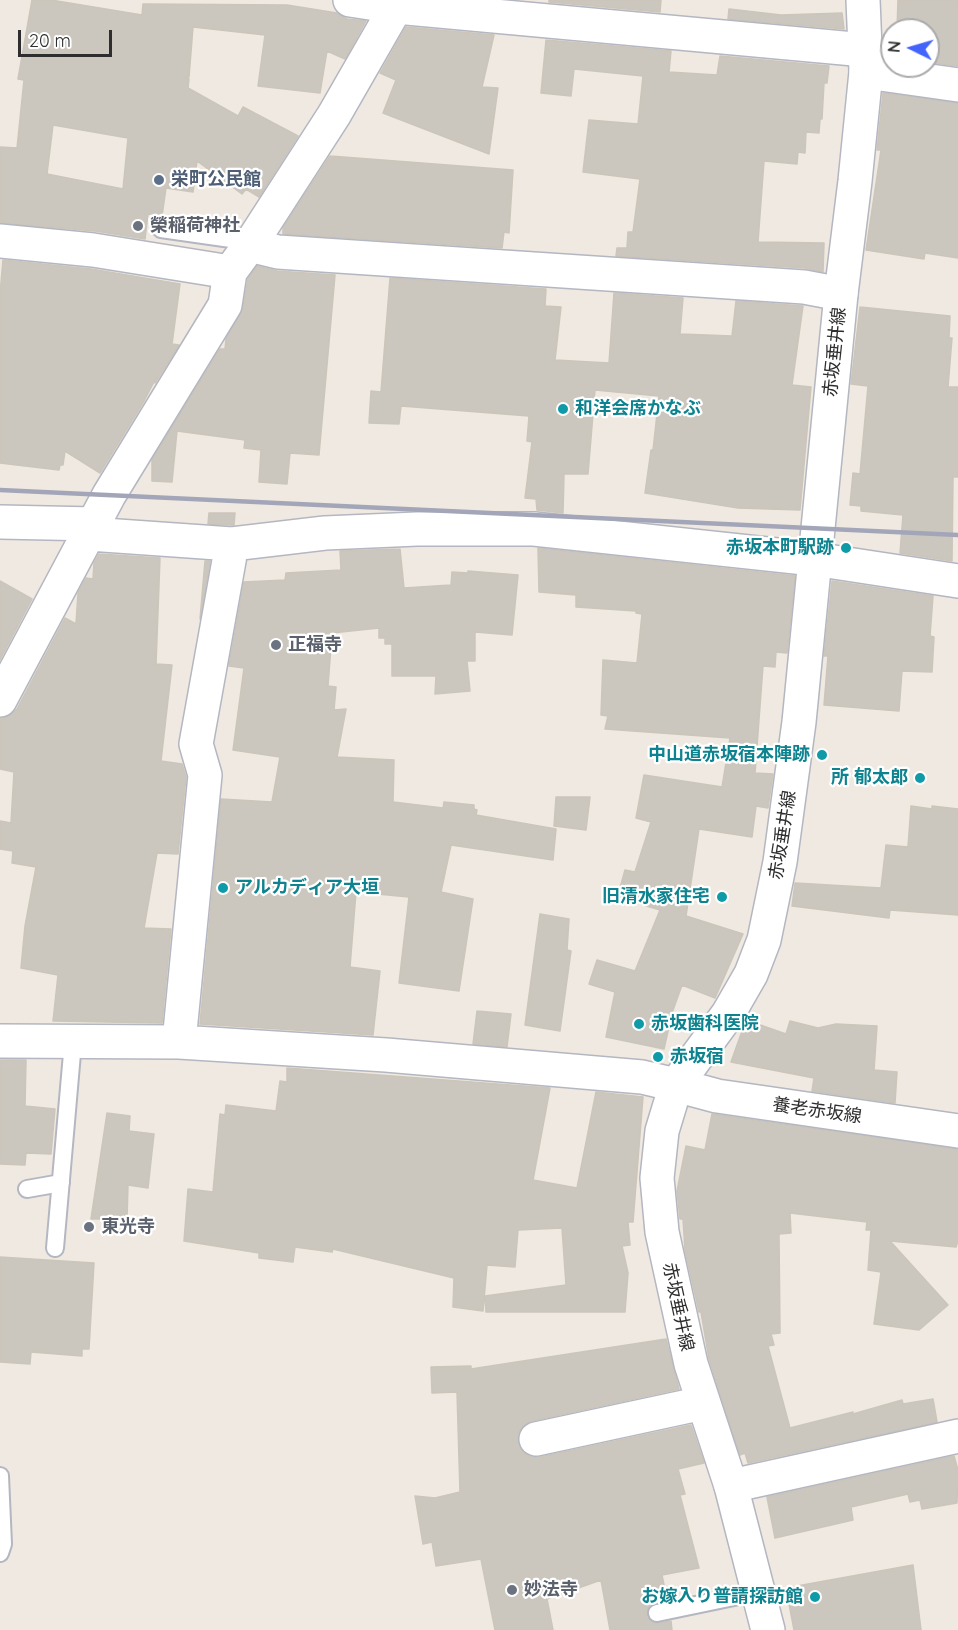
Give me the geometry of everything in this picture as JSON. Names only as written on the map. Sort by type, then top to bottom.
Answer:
[{"type":"street","points":[[350,0],[397,3],[865,61],[958,85]]},
{"type":"street","name":"赤坂垂井線","points":[[768,1630],[731,1486],[690,1364],[662,1232],[657,1178],[662,1131],[676,1085],[728,1014],[751,974],[764,940],[780,862],[797,734],[865,61],[863,0]]},
{"type":"street","points":[[0,700],[109,495],[225,305],[230,272],[251,244],[334,115],[397,3]]},
{"type":"street","points":[[0,241],[93,250],[230,272]]},
{"type":"street","points":[[251,244],[278,252],[804,287],[841,294]]},
{"type":"street","points":[[0,522],[232,544],[336,532],[534,529],[814,559],[958,581]]},
{"type":"street","points":[[179,1042],[205,775],[196,744],[232,544]]},
{"type":"street","name":"養老赤坂線","points":[[0,1041],[179,1042],[398,1056],[642,1077],[717,1096],[958,1131]]},
{"type":"street","points":[[536,1439],[703,1403]]},
{"type":"street","points":[[731,1486],[958,1436]]},
{"type":"lane","points":[[161,229],[251,244]]},
{"type":"lane","points":[[55,1248],[73,1041]]},
{"type":"lane","points":[[27,1189],[61,1183]]},
{"type":"lane","points":[[0,1476],[3,1544],[0,1553]]},
{"type":"lane","points":[[657,1613],[758,1592]]},
{"type":"building","points":[[32,0],[51,0],[142,15],[143,4],[287,5],[337,13],[347,19],[366,21],[345,59],[327,51],[320,93],[258,86],[265,35],[193,27],[189,77],[185,77],[189,79],[188,88],[238,116],[243,107],[298,136],[259,197],[246,189],[242,194],[197,161],[193,192],[166,188],[162,216],[148,214],[145,239],[95,231],[0,223],[0,147],[17,148],[24,80],[18,79]],"holes":[[[53,125],[128,138],[123,189],[47,174]]]},
{"type":"building","points":[[549,0],[661,0],[660,12],[549,2]]},
{"type":"building","points":[[898,0],[958,0],[958,66],[940,64],[940,18],[897,18]]},
{"type":"building","points":[[729,9],[781,15],[842,13],[844,29],[728,19]]},
{"type":"building","points":[[406,27],[494,35],[482,87],[498,88],[489,154],[383,113],[396,80],[380,73]]},
{"type":"building","points":[[546,40],[671,51],[669,72],[717,75],[720,56],[829,66],[827,83],[824,83],[819,133],[806,132],[805,153],[798,152],[797,164],[764,161],[758,242],[824,243],[823,272],[805,268],[616,256],[617,248],[627,248],[628,232],[633,232],[640,179],[583,172],[589,120],[638,124],[643,76],[574,69],[571,96],[541,93]]},
{"type":"building","points":[[883,93],[958,103],[958,258],[925,253],[924,259],[866,250],[881,150],[877,150]]},
{"type":"building","points":[[330,156],[513,170],[509,233],[504,232],[502,248],[283,234],[283,228]]},
{"type":"building","points":[[3,260],[91,269],[180,284],[172,344],[179,345],[155,383],[156,378],[100,473],[65,451],[63,465],[60,465],[59,470],[0,463],[0,294]]},
{"type":"building","points":[[257,266],[277,271],[335,275],[319,455],[290,453],[287,484],[259,482],[261,450],[244,448],[245,440],[177,431],[172,482],[152,481],[152,460],[220,349],[225,349],[226,339],[243,308],[248,279]]},
{"type":"building","points":[[390,278],[546,289],[545,306],[561,307],[555,360],[609,363],[614,293],[683,298],[680,334],[732,336],[736,301],[803,306],[792,385],[811,387],[800,510],[738,508],[645,493],[659,396],[595,390],[588,474],[564,474],[563,513],[537,510],[536,499],[525,498],[532,442],[527,441],[529,416],[401,406],[399,424],[369,423],[371,391],[381,392]]},
{"type":"building","points":[[860,307],[950,316],[949,338],[952,338],[948,387],[958,387],[958,477],[953,477],[952,561],[900,553],[903,515],[861,511],[861,506],[850,505],[853,473],[860,474],[868,386],[851,384]]},
{"type":"building","points":[[209,513],[235,513],[234,525],[208,524]]},
{"type":"building","points":[[538,548],[795,576],[787,653],[776,652],[775,667],[763,666],[755,773],[773,774],[768,808],[756,806],[752,837],[699,829],[686,916],[743,934],[715,998],[682,985],[672,1013],[664,1049],[606,1037],[615,992],[589,984],[597,960],[635,971],[660,910],[620,898],[625,870],[635,872],[651,822],[636,818],[644,775],[722,787],[730,738],[605,729],[608,716],[601,715],[603,660],[637,663],[642,614],[636,611],[576,607],[576,595],[539,592]]},
{"type":"building","points":[[400,549],[404,588],[451,585],[452,572],[518,575],[512,635],[475,632],[475,661],[467,661],[470,691],[435,694],[436,676],[392,676],[392,644],[385,644],[385,638],[379,638],[379,628],[332,633],[328,686],[336,687],[334,710],[346,709],[337,757],[394,760],[393,802],[443,808],[444,802],[474,805],[474,809],[477,810],[476,815],[556,829],[553,860],[451,845],[441,892],[473,899],[459,991],[399,983],[409,897],[356,892],[350,967],[380,971],[373,1035],[200,1024],[221,799],[272,802],[280,757],[233,750],[244,668],[229,666],[244,582],[285,580],[286,573],[341,570],[340,551]]},
{"type":"building","points":[[99,554],[160,558],[156,664],[172,665],[161,761],[182,764],[186,777],[178,854],[157,853],[144,928],[171,929],[162,1023],[53,1021],[58,975],[21,968],[25,926],[36,867],[12,863],[13,851],[0,849],[0,821],[11,823],[14,772],[0,769],[0,719],[9,716],[17,709],[65,618],[76,624],[78,593],[86,578],[93,579],[94,563]]},
{"type":"building","points":[[205,561],[210,561],[200,619]]},
{"type":"building","points":[[0,581],[32,599],[0,660]]},
{"type":"building","points":[[832,581],[933,596],[930,636],[934,637],[932,672],[902,671],[899,711],[824,705],[828,656],[824,656]]},
{"type":"building","points":[[556,797],[590,797],[586,830],[554,826]]},
{"type":"building","points":[[911,806],[958,809],[958,915],[890,910],[889,918],[792,906],[795,883],[881,888],[886,845],[908,847]]},
{"type":"building","points":[[540,914],[569,919],[567,950],[571,951],[560,1031],[525,1025]]},
{"type":"building","points":[[477,1011],[511,1014],[507,1047],[473,1044]]},
{"type":"building","points":[[746,1020],[786,1034],[790,1021],[818,1028],[836,1024],[877,1026],[874,1070],[897,1072],[895,1103],[812,1091],[814,1078],[731,1062]]},
{"type":"building","points":[[0,1060],[26,1060],[25,1106],[55,1109],[51,1154],[26,1153],[25,1165],[0,1164]]},
{"type":"building","points":[[287,1068],[550,1088],[533,1180],[577,1188],[596,1092],[643,1097],[633,1222],[628,1222],[630,1245],[622,1246],[628,1273],[625,1312],[486,1312],[485,1296],[566,1285],[562,1228],[518,1230],[515,1267],[487,1265],[483,1311],[453,1307],[454,1278],[333,1249],[332,1252],[295,1247],[293,1262],[259,1258],[259,1253],[184,1241],[188,1189],[213,1192],[220,1114],[225,1115],[226,1105],[276,1111],[280,1081],[287,1082]]},
{"type":"building","points":[[107,1113],[130,1116],[129,1131],[154,1134],[148,1188],[128,1185],[127,1219],[91,1219]]},
{"type":"building","points":[[712,1114],[958,1149],[958,1241],[956,1247],[890,1241],[948,1305],[919,1330],[874,1324],[881,1272],[868,1270],[871,1230],[866,1230],[867,1222],[790,1213],[791,1233],[779,1234],[780,1333],[771,1334],[774,1345],[768,1346],[790,1428],[902,1400],[903,1404],[933,1399],[937,1422],[748,1463],[745,1453],[740,1455],[709,1359],[701,1312],[699,1312],[685,1250],[683,1219],[680,1219],[677,1191],[686,1146],[705,1150]]},
{"type":"building","points":[[0,1257],[94,1263],[89,1349],[82,1349],[82,1356],[31,1352],[30,1364],[0,1362]]},
{"type":"building","points":[[666,1339],[679,1389],[532,1421],[523,1426],[518,1434],[518,1442],[523,1452],[531,1457],[540,1457],[691,1425],[704,1463],[678,1469],[685,1494],[680,1495],[699,1568],[662,1575],[667,1600],[650,1605],[647,1610],[650,1620],[659,1623],[671,1621],[672,1630],[610,1630],[601,1580],[547,1599],[553,1630],[495,1630],[481,1559],[436,1566],[432,1542],[423,1544],[415,1496],[435,1498],[460,1492],[457,1392],[432,1393],[431,1367],[471,1366],[471,1369]]},
{"type":"building","points":[[954,1456],[958,1470],[957,1503],[922,1509],[920,1500],[910,1502],[908,1494],[851,1507],[853,1520],[775,1538],[767,1497]]},
{"type":"building","points":[[913,1565],[921,1630],[794,1630],[786,1588]]},
{"type":"railway","points":[[0,490],[958,535]]},
{"type":"place","name":"栄町公民館","points":[[159,180]]},
{"type":"place","name":"榮稲荷神社","points":[[138,226]]},
{"type":"place","name":"和洋会席かなぶ","points":[[563,409]]},
{"type":"place","name":"赤坂本町駅跡","points":[[846,548]]},
{"type":"place","name":"正福寺","points":[[276,645]]},
{"type":"place","name":"中山道赤坂宿本陣跡","points":[[822,755]]},
{"type":"place","name":"所 郁太郎","points":[[920,778]]},
{"type":"place","name":"アルカディア大垣","points":[[223,888]]},
{"type":"place","name":"旧清水家住宅","points":[[722,897]]},
{"type":"place","name":"赤坂歯科医院","points":[[639,1024]]},
{"type":"place","name":"赤坂宿","points":[[658,1057]]},
{"type":"place","name":"東光寺","points":[[89,1227]]},
{"type":"place","name":"妙法寺","points":[[512,1590]]},
{"type":"place","name":"お嫁入り普請探訪館","points":[[815,1597]]}]
